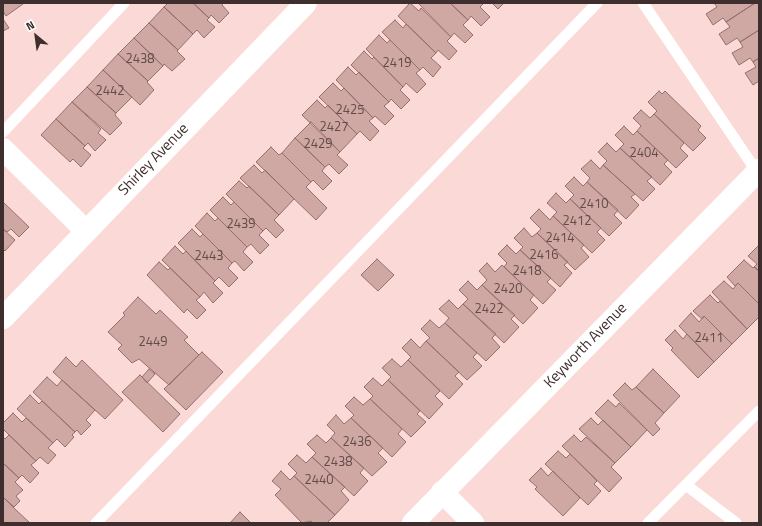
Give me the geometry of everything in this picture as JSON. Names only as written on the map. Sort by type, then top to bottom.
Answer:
[{"type":"street","name":"Shirley Avenue","points":[[3,318],[306,3]]},
{"type":"street","points":[[3,149],[86,232]]},
{"type":"street","name":"Keyworth Avenue","points":[[413,523],[758,172]]},
{"type":"street","points":[[442,492],[473,523]]},
{"type":"lane","points":[[3,132],[124,3]]},
{"type":"lane","points":[[96,523],[597,3]]},
{"type":"lane","points":[[643,3],[758,172]]},
{"type":"lane","points":[[648,523],[759,411]]},
{"type":"lane","points":[[686,485],[736,523]]},
{"type":"building","points":[[3,3],[23,4],[6,16],[3,11]]},
{"type":"building","points":[[168,3],[193,3],[209,18],[207,20],[215,27],[204,38],[197,30],[193,34],[164,7]]},
{"type":"building","points":[[193,3],[223,3],[222,5],[229,13],[219,23],[211,15],[209,18]]},
{"type":"building","points":[[410,3],[419,11],[421,8],[451,37],[447,41],[457,51],[449,60],[438,50],[436,53],[398,16]]},
{"type":"building","points":[[418,3],[450,3],[468,20],[463,25],[473,35],[465,43],[454,33],[451,37]]},
{"type":"building","points":[[450,3],[484,3],[480,7],[490,17],[481,26],[471,16],[468,20]]},
{"type":"building","points":[[492,3],[504,3],[498,9]]},
{"type":"building","points":[[714,3],[755,3],[726,22],[723,18],[713,25],[706,14],[717,7]]},
{"type":"building","points":[[755,3],[759,3],[759,30],[740,42],[737,38],[726,45],[719,34],[730,27],[726,22]]},
{"type":"building","points":[[164,7],[193,34],[178,50],[149,23]]},
{"type":"building","points":[[3,19],[9,28],[3,31]]},
{"type":"building","points":[[395,20],[403,28],[406,24],[436,53],[431,58],[441,67],[433,77],[423,67],[420,70],[382,32]]},
{"type":"building","points":[[149,23],[178,50],[177,51],[185,59],[172,71],[164,64],[163,66],[134,38]]},
{"type":"building","points":[[759,30],[759,58],[753,62],[750,58],[739,65],[732,53],[743,47],[740,42]]},
{"type":"building","points":[[379,35],[387,43],[390,40],[420,70],[416,73],[426,84],[417,93],[406,83],[403,87],[366,49]]},
{"type":"building","points":[[134,38],[163,66],[148,81],[118,54]]},
{"type":"building","points":[[364,51],[372,59],[374,57],[403,87],[400,90],[410,100],[401,109],[391,99],[389,102],[351,65]]},
{"type":"building","points":[[118,54],[148,81],[147,82],[154,90],[140,105],[103,70]]},
{"type":"building","points":[[759,58],[759,81],[753,85],[745,73],[756,67],[753,62]]},
{"type":"building","points":[[348,67],[356,75],[359,72],[389,102],[384,106],[394,116],[385,125],[375,116],[373,118],[336,80]]},
{"type":"building","points":[[103,70],[132,97],[116,113],[87,87]]},
{"type":"building","points":[[333,83],[341,91],[344,88],[373,118],[369,121],[379,131],[370,141],[360,131],[357,134],[319,97]]},
{"type":"building","points":[[87,87],[116,113],[115,115],[122,123],[110,135],[72,102]]},
{"type":"building","points":[[659,91],[662,94],[665,91],[701,126],[698,130],[706,138],[693,151],[654,114],[657,111],[648,102]]},
{"type":"building","points":[[317,100],[325,108],[328,105],[357,134],[340,152],[302,115]]},
{"type":"building","points":[[72,102],[101,129],[98,133],[106,140],[95,151],[88,143],[85,146],[56,119]]},
{"type":"building","points":[[641,110],[650,118],[654,114],[684,143],[680,148],[688,156],[676,168],[637,131],[641,126],[633,118]]},
{"type":"building","points":[[56,119],[85,146],[83,148],[91,155],[81,167],[73,159],[70,162],[41,135]]},
{"type":"building","points":[[311,122],[340,152],[337,155],[348,165],[339,174],[329,164],[325,167],[295,138]]},
{"type":"building","points":[[624,126],[633,135],[637,131],[668,160],[664,164],[672,172],[660,185],[620,148],[624,144],[615,135]]},
{"type":"building","points":[[295,138],[325,167],[322,171],[332,181],[323,190],[313,180],[311,182],[282,153]]},
{"type":"building","points":[[607,143],[616,152],[620,148],[652,177],[647,181],[655,189],[643,201],[603,165],[607,161],[598,152]]},
{"type":"building","points":[[271,147],[279,155],[282,153],[311,182],[306,187],[327,208],[316,220],[256,162]]},
{"type":"building","points":[[591,160],[600,169],[603,165],[635,194],[631,197],[639,205],[626,219],[587,182],[590,178],[581,169]]},
{"type":"building","points":[[254,165],[262,173],[265,170],[294,199],[279,215],[240,178]]},
{"type":"building","points":[[574,177],[583,186],[587,182],[618,210],[614,215],[622,223],[609,236],[570,199],[574,195],[565,186]]},
{"type":"building","points":[[239,181],[247,188],[249,186],[279,215],[274,220],[284,230],[276,238],[266,228],[263,231],[226,194]]},
{"type":"building","points":[[556,193],[566,203],[570,199],[601,228],[597,232],[605,240],[592,253],[553,216],[557,212],[547,203]]},
{"type":"building","points":[[223,197],[231,205],[234,202],[263,231],[259,235],[269,245],[260,254],[251,244],[247,247],[210,210]]},
{"type":"building","points":[[3,202],[29,227],[19,237],[11,229],[7,232],[3,229]]},
{"type":"building","points":[[539,209],[550,220],[553,216],[584,245],[581,248],[589,257],[575,270],[537,233],[541,229],[530,218]]},
{"type":"building","points":[[207,213],[215,221],[218,218],[247,247],[243,252],[253,262],[244,271],[235,261],[232,263],[195,226]]},
{"type":"building","points":[[524,228],[532,237],[537,233],[568,262],[564,265],[572,273],[560,287],[520,250],[523,247],[514,238]]},
{"type":"building","points":[[3,229],[15,240],[5,251],[3,249]]},
{"type":"building","points":[[192,229],[200,237],[203,234],[232,263],[228,268],[238,278],[229,287],[219,277],[215,281],[178,243]]},
{"type":"building","points":[[507,245],[516,254],[520,250],[551,278],[547,282],[556,290],[543,304],[504,267],[507,263],[498,254]]},
{"type":"building","points":[[759,245],[759,271],[754,267],[757,264],[748,256]]},
{"type":"building","points":[[175,246],[183,254],[186,251],[215,281],[213,283],[223,293],[213,303],[204,292],[200,297],[162,260]]},
{"type":"building","points":[[377,259],[394,275],[378,291],[361,275]]},
{"type":"building","points":[[744,260],[759,271],[759,304],[738,283],[735,286],[727,277]]},
{"type":"building","points":[[159,262],[168,270],[170,268],[200,297],[196,300],[206,310],[197,319],[187,309],[184,313],[147,275]]},
{"type":"building","points":[[487,263],[495,272],[502,265],[534,295],[530,300],[538,308],[523,324],[482,285],[487,280],[479,271]]},
{"type":"building","points":[[468,281],[477,290],[482,285],[515,315],[511,319],[519,327],[504,343],[463,304],[468,299],[459,290]]},
{"type":"building","points":[[724,281],[733,289],[738,283],[759,304],[759,317],[747,329],[712,292]]},
{"type":"building","points":[[710,295],[718,303],[720,301],[747,329],[732,344],[704,316],[702,319],[693,311]]},
{"type":"building","points":[[138,297],[156,314],[160,310],[188,337],[184,340],[199,355],[169,385],[139,359],[132,363],[118,349],[122,345],[108,332],[125,315],[123,313]]},
{"type":"building","points":[[449,300],[458,309],[463,304],[496,334],[492,338],[500,347],[486,361],[445,323],[449,318],[439,309]]},
{"type":"building","points":[[691,313],[699,322],[704,316],[732,344],[714,362],[679,326]]},
{"type":"building","points":[[430,320],[439,328],[445,323],[477,353],[473,357],[482,366],[467,380],[426,341],[430,338],[421,329]]},
{"type":"building","points":[[675,330],[683,339],[687,334],[714,362],[698,378],[671,350],[673,348],[665,340]]},
{"type":"building","points":[[411,339],[420,348],[426,341],[459,372],[455,376],[463,384],[449,399],[408,360],[411,357],[402,348]]},
{"type":"building","points":[[202,352],[223,372],[186,410],[164,389]]},
{"type":"building","points":[[66,357],[76,367],[82,360],[123,400],[105,419],[53,372]]},
{"type":"building","points":[[392,359],[401,367],[408,360],[440,391],[435,396],[443,404],[429,419],[388,380],[391,377],[382,368]]},
{"type":"building","points":[[149,369],[155,374],[147,383],[142,377]]},
{"type":"building","points":[[653,369],[680,396],[664,413],[636,387]]},
{"type":"building","points":[[140,375],[180,414],[163,432],[122,392]]},
{"type":"building","points":[[47,377],[57,386],[62,380],[95,410],[86,420],[91,425],[81,435],[77,430],[75,432],[33,392]]},
{"type":"building","points":[[373,378],[382,386],[388,380],[420,411],[417,414],[426,422],[411,437],[370,399],[373,396],[364,387]]},
{"type":"building","points":[[625,383],[632,390],[636,387],[664,413],[655,423],[660,429],[653,436],[613,395]]},
{"type":"building","points":[[30,395],[39,404],[42,401],[75,432],[72,435],[74,437],[65,447],[57,439],[53,443],[17,409]]},
{"type":"building","points":[[354,397],[363,405],[370,399],[402,429],[398,434],[406,442],[392,457],[351,418],[354,415],[345,406]]},
{"type":"building","points":[[608,400],[616,407],[619,403],[647,430],[631,447],[595,413]]},
{"type":"building","points":[[13,413],[22,422],[26,418],[53,443],[48,448],[56,455],[48,464],[40,457],[36,461],[3,429],[3,423]]},
{"type":"building","points":[[336,415],[344,424],[351,418],[383,448],[378,453],[387,462],[372,476],[331,438],[335,433],[327,425]]},
{"type":"building","points":[[591,418],[598,425],[603,420],[631,447],[615,463],[579,429]]},
{"type":"building","points":[[9,435],[36,461],[31,465],[39,473],[30,483],[22,475],[19,478],[3,463],[3,437],[5,439]]},
{"type":"building","points":[[317,435],[326,443],[331,438],[364,468],[360,473],[368,481],[354,496],[312,457],[316,453],[307,444]]},
{"type":"building","points":[[574,435],[581,442],[586,437],[615,463],[611,467],[622,478],[609,492],[562,446]]},
{"type":"building","points":[[558,451],[566,458],[570,454],[597,481],[594,484],[601,491],[588,505],[545,464]]},
{"type":"building","points":[[297,455],[306,463],[312,457],[345,487],[341,491],[349,500],[335,515],[294,476],[297,473],[288,464]]},
{"type":"building","points":[[3,463],[19,478],[15,482],[23,490],[16,496],[20,501],[14,507],[3,497]]},
{"type":"building","points":[[541,468],[548,476],[553,471],[580,498],[563,516],[535,489],[537,487],[529,480]]},
{"type":"building","points":[[281,471],[290,480],[294,476],[335,515],[327,523],[313,523],[311,521],[302,523],[275,495],[281,489],[272,481]]},
{"type":"building","points":[[3,497],[16,510],[30,523],[3,523]]},
{"type":"building","points":[[240,512],[251,523],[230,523]]}]
